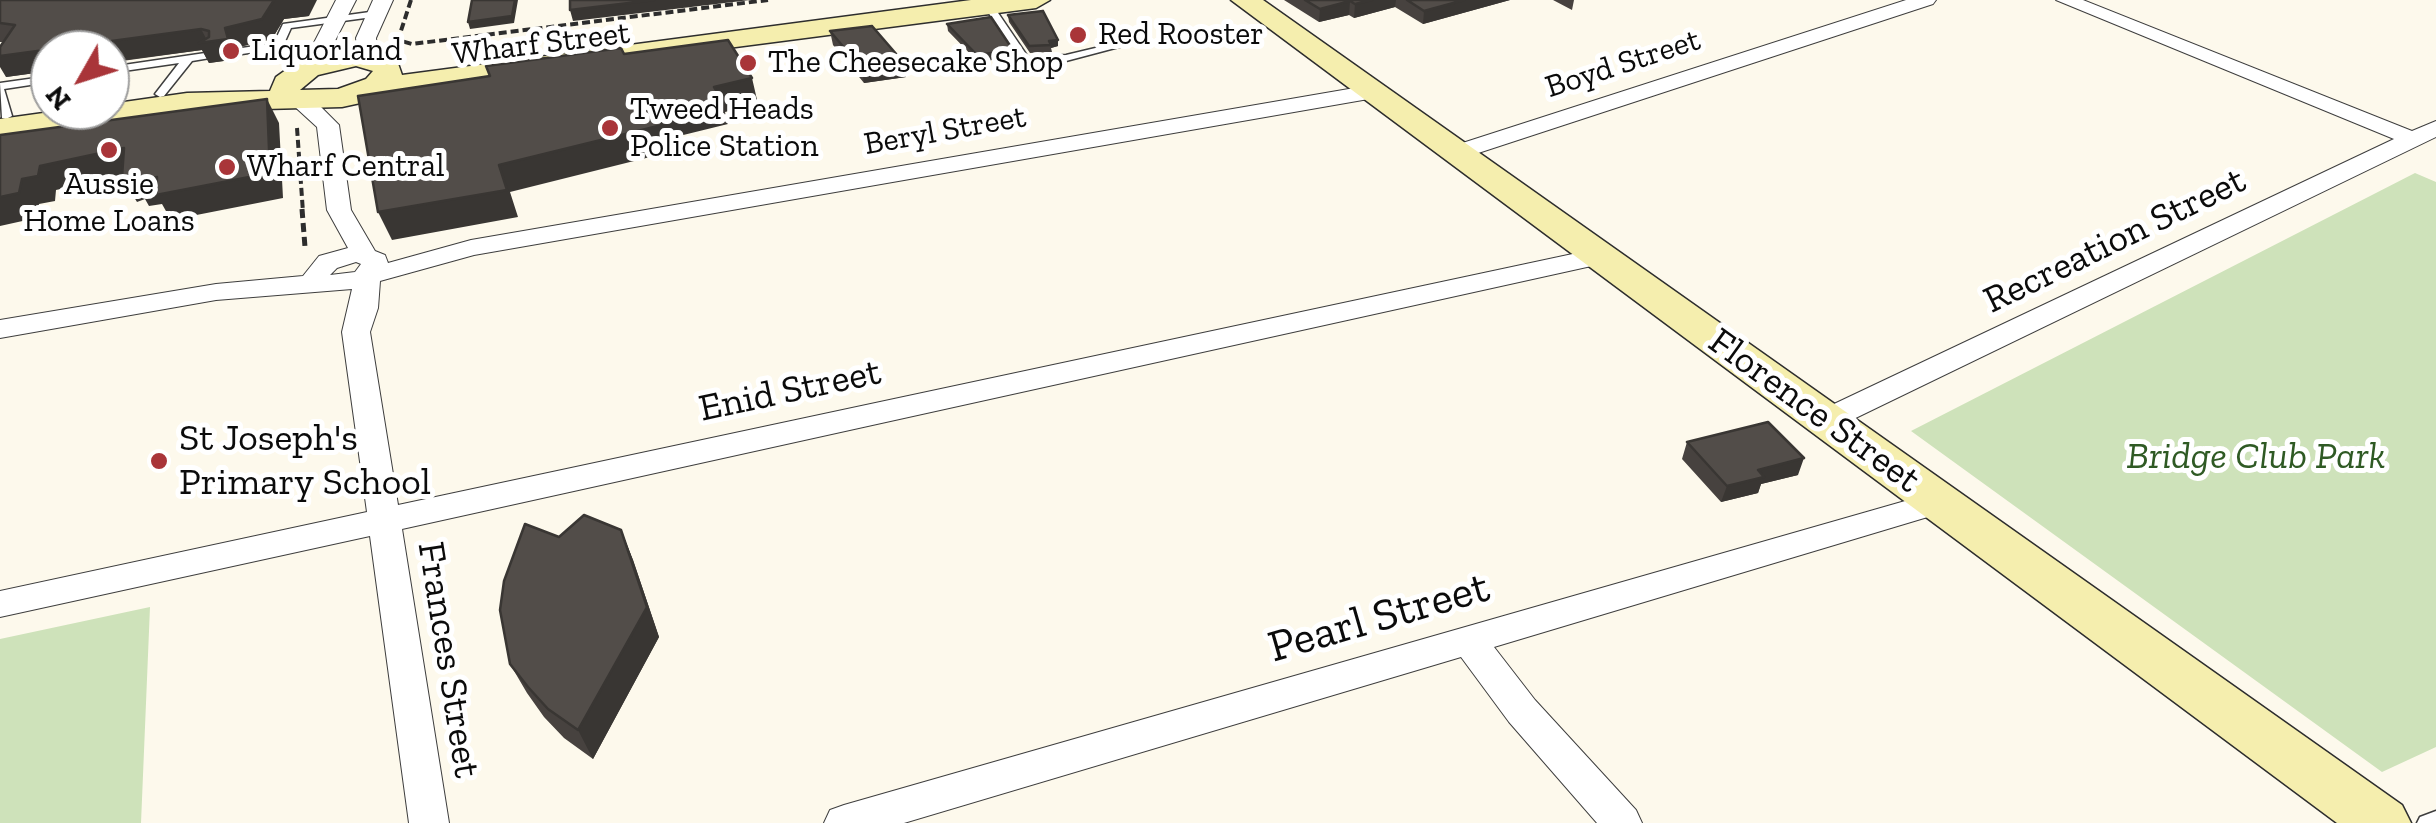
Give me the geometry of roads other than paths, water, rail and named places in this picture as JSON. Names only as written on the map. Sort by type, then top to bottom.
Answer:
[{"type":"main road","name":"Wharf Street","points":[[311,67],[371,58],[477,53],[886,0]]},
{"type":"main road","name":"Wharf Street","points":[[298,106],[443,76],[1036,0]]},
{"type":"main road","name":"Florence Street","points":[[1245,0],[2382,823]]},
{"type":"main road","points":[[360,93],[389,72],[384,61],[371,58]]},
{"type":"main road","points":[[1,113],[174,98],[311,67]]},
{"type":"main road","points":[[298,106],[285,90],[295,75],[311,67]]},
{"type":"main road","points":[[130,99],[174,98],[298,106]]},
{"type":"main road","points":[[1,113],[30,111]]},
{"type":"street","name":"Boyd Street","points":[[1455,153],[1926,0]]},
{"type":"street","points":[[2066,0],[2424,134]]},
{"type":"street","points":[[371,58],[366,38],[380,7]]},
{"type":"street","points":[[311,67],[341,10]]},
{"type":"street","name":"Beryl Street","points":[[322,270],[352,282],[368,264],[1372,92]]},
{"type":"street","points":[[328,125],[360,93]]},
{"type":"street","points":[[298,106],[328,125]]},
{"type":"street","points":[[328,125],[339,210],[368,264]]},
{"type":"street","name":"Recreation Street","points":[[1826,420],[2424,134]]},
{"type":"street","points":[[0,329],[322,270],[339,210]]},
{"type":"street","name":"Enid Street","points":[[0,604],[1596,257]]},
{"type":"street","name":"Frances Street","points":[[356,332],[364,308],[368,264]]},
{"type":"street","name":"Frances Street","points":[[322,270],[356,332],[429,823]]},
{"type":"street","name":"Pearl Street","points":[[844,823],[1940,502]]},
{"type":"street","points":[[1470,642],[1522,712],[1622,823]]},
{"type":"lane","points":[[989,6],[1025,60],[1066,58],[1129,42]]},
{"type":"lane","points":[[242,50],[278,46],[288,26],[341,10],[380,7]]},
{"type":"lane","points":[[130,67],[212,55]]},
{"type":"lane","points":[[174,98],[189,58]]},
{"type":"lane","points":[[1,113],[30,93]]},
{"type":"lane","points":[[2427,823],[2436,820]]},
{"type":"place","name":"Red Rooster","points":[[1078,35]]},
{"type":"place","name":"Liquorland","points":[[231,51]]},
{"type":"place","name":"The Cheesecake Shop","points":[[748,63]]},
{"type":"place","name":"Tweed Heads Police Station","points":[[610,128]]},
{"type":"place","name":"Aussie Home Loans","points":[[109,150]]},
{"type":"place","name":"Wharf Central","points":[[227,167]]},
{"type":"place","name":"St Joseph's Primary School","points":[[159,461]]},
{"type":"park label","name":"Bridge Club Park","points":[[2256,457]]}]
